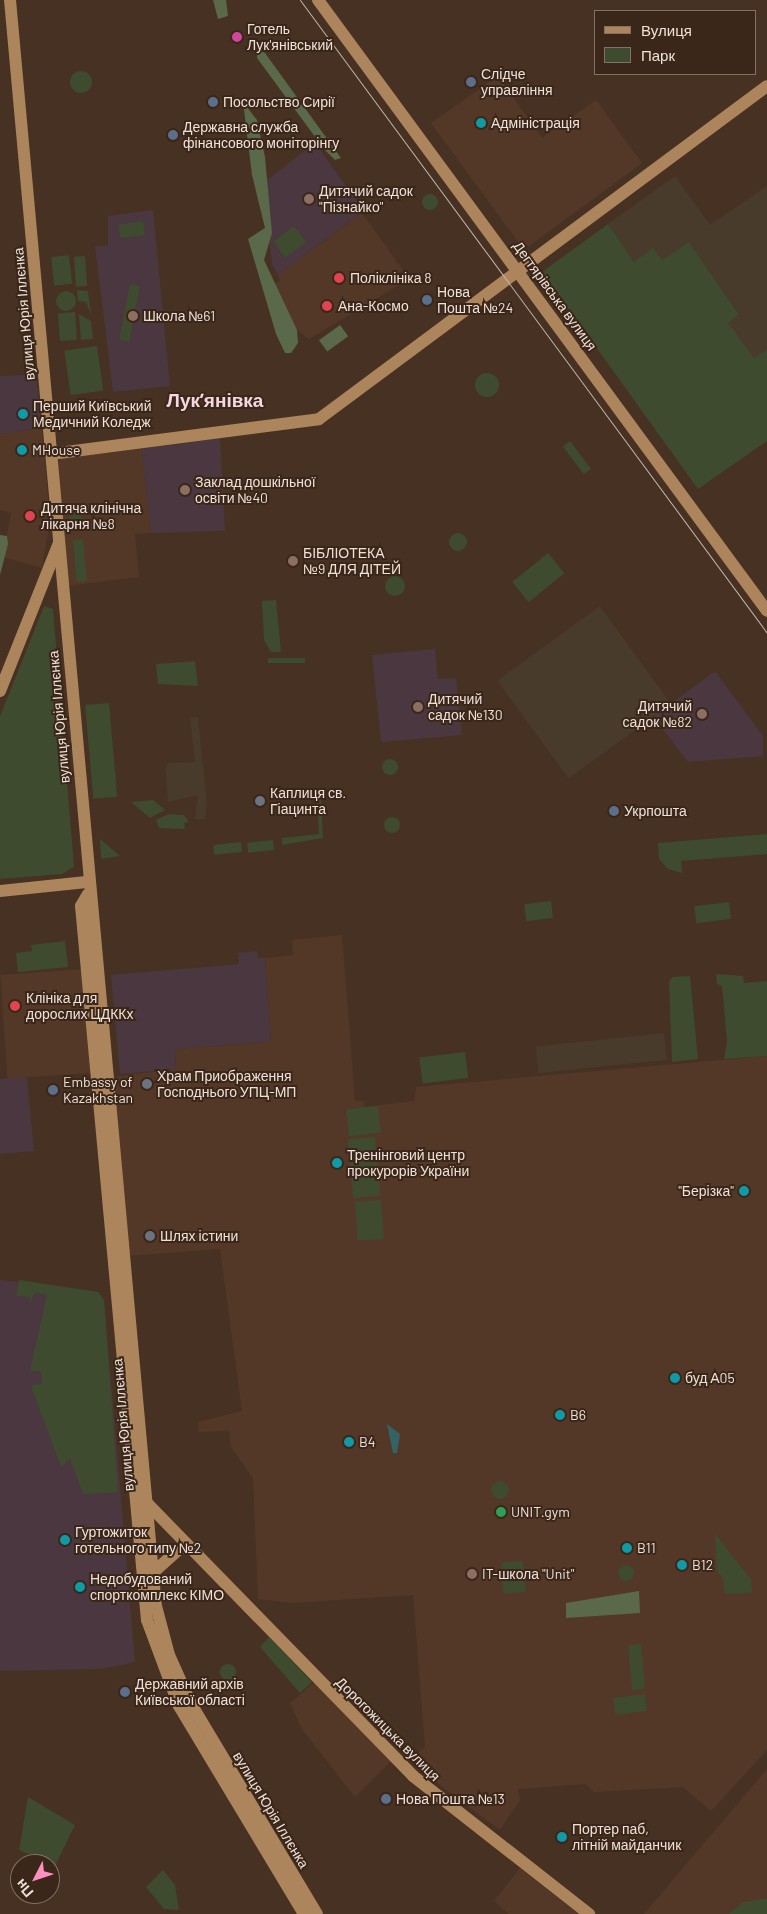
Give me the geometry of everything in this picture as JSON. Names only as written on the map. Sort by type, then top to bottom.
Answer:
[{"type":"main road","name":"вулиця Юрія Іллєнка","points":[[10,0],[60,541],[88,888],[96,906],[144,1499],[147,1620],[168,1682],[304,1914]]},
{"type":"main road","name":"Дегтярівська вулиця","points":[[318,0],[767,611]]},
{"type":"main road","points":[[51,454],[319,419],[767,86]]},
{"type":"main road","points":[[0,691],[60,541]]},
{"type":"main road","points":[[37,600],[49,594],[65,604]]},
{"type":"main road","name":"вулиця Юрія Іллєнка","points":[[88,888],[81,906],[133,1490],[146,1579],[161,1631],[186,1694],[317,1914]]},
{"type":"main road","points":[[0,891],[88,888]]},
{"type":"main road","name":"Дорогожицька вулиця","points":[[133,1490],[144,1499],[419,1782],[589,1914]]},
{"type":"main road","points":[[146,1579],[186,1543]]},
{"type":"shaded area","points":[[498,76],[542,138],[596,100],[642,163],[524,250],[431,123]]},
{"type":"shaded area","name":"Дитячий садок \"Пізнайко\"","points":[[315,143],[364,211],[278,275],[272,265],[266,213],[258,187]]},
{"type":"shaded area","points":[[675,176],[710,225],[767,186],[767,349],[754,359],[727,323],[739,313],[689,242],[662,260],[634,262],[608,224]]},
{"type":"shaded area","name":"Школа №61","points":[[153,210],[170,386],[113,392],[95,246],[108,246],[108,216]]},
{"type":"shaded area","name":"Поліклініка 8","points":[[362,213],[403,270],[396,275],[401,284],[309,339],[283,319],[269,287],[280,281],[278,275]]},
{"type":"shaded area","points":[[36,374],[42,428],[0,434],[0,376]]},
{"type":"shaded area","name":"Дитяча клінічна лікарня №8","points":[[42,428],[50,520],[42,568],[3,557],[11,513],[0,510],[0,434]]},
{"type":"shaded area","name":"Заклад дошкільної освіти №40","points":[[220,438],[225,531],[151,533],[141,449]]},
{"type":"shaded area","points":[[141,449],[151,533],[135,534],[139,577],[66,586],[56,463],[62,458]]},
{"type":"shaded area","points":[[600,606],[671,704],[568,779],[497,681]]},
{"type":"shaded area","name":"Дитячий садок №130","points":[[435,649],[438,679],[456,678],[462,735],[381,742],[372,655]]},
{"type":"shaded area","name":"Дитячий садок №82","points":[[715,671],[763,736],[763,756],[688,762],[653,717]]},
{"type":"shaded area","points":[[198,717],[207,805],[205,819],[195,819],[198,795],[168,802],[165,768],[169,763],[195,762],[190,718]]},
{"type":"shaded area","points":[[342,935],[355,1101],[364,1101],[364,1107],[414,1101],[416,1087],[767,1056],[767,1750],[711,1811],[683,1787],[594,1792],[586,1784],[518,1789],[520,1800],[500,1830],[442,1787],[413,1757],[425,1747],[413,1595],[292,1603],[258,1599],[253,1478],[231,1447],[229,1431],[199,1432],[198,1422],[242,1411],[220,1249],[127,1256],[113,1077],[176,1069],[175,1049],[271,1042],[265,958],[293,955],[292,940]]},
{"type":"shaded area","points":[[257,951],[258,958],[265,958],[271,1042],[175,1049],[176,1069],[120,1074],[111,975],[239,964],[238,953]]},
{"type":"shaded area","points":[[85,969],[92,1073],[7,1079],[0,975]]},
{"type":"shaded area","points":[[664,1033],[667,1060],[539,1073],[536,1046]]},
{"type":"shaded area","points":[[27,1077],[34,1151],[0,1154],[0,1079]]},
{"type":"shaded area","points":[[0,1280],[98,1292],[104,1300],[135,1662],[102,1669],[0,1671]]},
{"type":"shaded area","points":[[317,1680],[392,1760],[355,1797],[301,1728],[290,1703]]},
{"type":"shaded area","points":[[767,1769],[767,1898],[743,1902],[728,1914],[644,1914]]},
{"type":"shaded area","points":[[520,1868],[578,1914],[509,1914],[494,1901]]},
{"type":"green space","points":[[213,0],[226,0],[228,16],[218,19]]},
{"type":"green space","points":[[257,48],[265,53],[341,158],[335,160],[324,149],[257,58]]},
{"type":"green space","points":[[81,71],[89,74],[92,82],[89,90],[81,93],[73,90],[70,82],[73,74]]},
{"type":"green space","points":[[243,102],[257,120],[265,157],[272,233],[264,260],[297,330],[298,343],[291,353],[285,353],[276,334],[248,239],[265,228],[252,175]]},
{"type":"green space","points":[[427,194],[433,194],[438,199],[436,208],[427,210],[422,205],[422,199]]},
{"type":"green space","points":[[143,221],[145,235],[120,238],[118,224]]},
{"type":"green space","points":[[608,224],[634,262],[653,248],[662,260],[689,242],[739,314],[728,323],[754,358],[767,349],[767,441],[698,489],[542,272]]},
{"type":"green space","points":[[294,226],[306,242],[285,258],[273,242]]},
{"type":"green space","points":[[69,255],[72,284],[54,286],[51,257]]},
{"type":"green space","points":[[85,256],[87,286],[76,287],[74,257]]},
{"type":"green space","points":[[130,284],[140,286],[129,342],[119,340]]},
{"type":"green space","points":[[77,290],[88,291],[91,315],[86,302],[78,301]]},
{"type":"green space","points":[[66,291],[73,294],[76,301],[73,308],[66,311],[59,308],[56,301],[59,294]]},
{"type":"green space","points":[[75,312],[77,340],[60,341],[58,313]]},
{"type":"green space","points":[[79,314],[91,321],[93,339],[81,340]]},
{"type":"green space","points":[[340,325],[348,336],[327,352],[319,340]]},
{"type":"green space","points":[[97,346],[103,391],[71,395],[64,351]]},
{"type":"green space","points":[[487,373],[495,377],[499,385],[495,393],[487,397],[479,393],[475,385],[479,377]]},
{"type":"green space","points":[[570,441],[591,469],[584,474],[563,446]]},
{"type":"green space","points":[[73,514],[79,514],[84,519],[82,528],[73,530],[68,525],[68,519]]},
{"type":"green space","points":[[458,533],[464,536],[467,542],[464,548],[458,551],[452,548],[449,542],[452,536]]},
{"type":"green space","points":[[0,535],[7,536],[8,544],[0,575]]},
{"type":"green space","points":[[83,539],[87,581],[77,582],[73,540]]},
{"type":"green space","points":[[548,553],[564,573],[529,602],[512,582]]},
{"type":"green space","points":[[395,576],[402,579],[405,586],[402,593],[395,596],[388,593],[385,586],[388,579]]},
{"type":"green space","points":[[276,600],[281,652],[271,652],[264,640],[262,601]]},
{"type":"green space","points":[[44,606],[53,609],[74,867],[62,874],[0,879],[0,716]]},
{"type":"green space","points":[[268,658],[305,658],[305,663],[268,663]]},
{"type":"green space","points":[[195,661],[198,686],[158,684],[156,664]]},
{"type":"green space","points":[[109,703],[117,797],[93,799],[85,705]]},
{"type":"green space","points":[[390,759],[396,761],[398,767],[396,773],[390,775],[384,773],[382,767],[384,761]]},
{"type":"green space","points":[[321,798],[323,838],[282,845],[282,838],[319,834],[317,799]]},
{"type":"green space","points":[[153,800],[165,810],[150,818],[131,802]]},
{"type":"green space","points":[[169,814],[184,815],[189,822],[184,823],[185,829],[159,828],[156,820]]},
{"type":"green space","points":[[392,817],[398,819],[400,825],[398,831],[392,833],[386,831],[384,825],[386,819]]},
{"type":"green space","points":[[767,834],[767,854],[681,861],[682,873],[668,869],[659,859],[658,843]]},
{"type":"green space","points":[[100,839],[120,856],[101,859]]},
{"type":"green space","points":[[273,840],[274,850],[248,853],[247,843]]},
{"type":"green space","points":[[241,842],[242,852],[214,855],[213,845]]},
{"type":"green space","points":[[551,901],[553,918],[526,921],[524,904]]},
{"type":"green space","points":[[729,902],[731,919],[696,923],[694,906]]},
{"type":"green space","points":[[65,941],[68,967],[18,972],[16,953],[32,951],[31,945]]},
{"type":"green space","points":[[716,974],[743,976],[744,983],[767,981],[767,1056],[724,1059],[727,1041],[722,986],[717,984]]},
{"type":"green space","points":[[690,976],[698,1059],[672,1062],[669,982],[672,977]]},
{"type":"green space","points":[[465,1052],[468,1078],[423,1083],[419,1058]]},
{"type":"green space","points":[[378,1106],[381,1133],[349,1136],[346,1109]]},
{"type":"green space","points":[[375,1137],[380,1196],[353,1198],[348,1139]]},
{"type":"green space","points":[[381,1200],[384,1239],[358,1241],[355,1202]]},
{"type":"green space","points":[[19,1280],[98,1292],[104,1300],[118,1492],[83,1494],[70,1458],[61,1467],[32,1389],[32,1385],[42,1384],[41,1371],[30,1371],[47,1295],[35,1292],[29,1305],[30,1297],[16,1296]]},
{"type":"green space","points":[[500,1481],[506,1484],[509,1490],[506,1496],[500,1499],[494,1496],[491,1490],[494,1484]]},
{"type":"green space","points":[[715,1534],[751,1579],[752,1593],[725,1594],[723,1578],[717,1571]]},
{"type":"green space","points":[[523,1561],[525,1592],[503,1593],[501,1563]]},
{"type":"green space","points":[[623,1565],[629,1565],[634,1570],[632,1579],[623,1581],[618,1576],[618,1570]]},
{"type":"green space","points":[[639,1591],[640,1613],[566,1618],[566,1603]]},
{"type":"green space","points":[[269,1637],[312,1682],[300,1693],[260,1647]]},
{"type":"green space","points":[[641,1644],[645,1689],[632,1690],[628,1645]]},
{"type":"green space","points":[[225,1664],[231,1664],[236,1669],[234,1678],[225,1680],[220,1675],[220,1669]]},
{"type":"green space","points":[[645,1694],[647,1711],[615,1715],[613,1698]]},
{"type":"green space","points":[[28,1797],[75,1825],[60,1856],[60,1854],[28,1854],[19,1850]]},
{"type":"green space","points":[[163,1870],[175,1885],[179,1910],[164,1909],[146,1887]]},
{"type":"green space","points":[[767,1898],[767,1914],[728,1914],[743,1902]]},
{"type":"water","points":[[387,1424],[400,1434],[397,1453],[393,1453]]},
{"type":"tram line","points":[[300,0],[767,633]]},
{"type":"place","name":"Готель Лук'янівський","points":[[237,37]]},
{"type":"place","name":"Слідче управління","points":[[471,82]]},
{"type":"place","name":"Посольство Сирії","points":[[213,102]]},
{"type":"place","name":"Адміністрація","points":[[481,123]]},
{"type":"place","name":"Державна служба фінансового моніторінгу","points":[[173,135]]},
{"type":"place","name":"Дитячий садок \"Пізнайко\"","points":[[309,199]]},
{"type":"place","name":"Поліклініка 8","points":[[339,278]]},
{"type":"place","name":"Нова Пошта №24","points":[[427,300]]},
{"type":"place","name":"Ана-Космо","points":[[327,306]]},
{"type":"place","name":"Школа №61","points":[[133,316]]},
{"type":"place","name":"Перший Київський Медичний Коледж","points":[[23,414]]},
{"type":"place","name":"MHouse","points":[[22,450]]},
{"type":"place","name":"Заклад дошкільної освіти №40","points":[[185,490]]},
{"type":"place","name":"Дитяча клінічна лікарня №8","points":[[30,516]]},
{"type":"place","name":"БІБЛІОТЕКА №9 ДЛЯ ДІТЕЙ","points":[[293,561]]},
{"type":"place","name":"Дитячий садок №130","points":[[418,707]]},
{"type":"place","name":"Дитячий садок №82","points":[[702,714]]},
{"type":"place","name":"Каплиця св. Гіацинта","points":[[260,801]]},
{"type":"place","name":"Укрпошта","points":[[614,811]]},
{"type":"place","name":"Клініка для дорослих ЦДККх","points":[[15,1006]]},
{"type":"place","name":"Храм Приображення Господнього УПЦ-МП","points":[[147,1084]]},
{"type":"place","name":"Embassy of Kazakhstan","points":[[53,1090]]},
{"type":"place","name":"Тренінговий центр прокурорів України","points":[[337,1163]]},
{"type":"place","name":"\"Берізка\"","points":[[744,1191]]},
{"type":"place","name":"Шлях істини","points":[[150,1236]]},
{"type":"place","name":"буд А05","points":[[675,1378]]},
{"type":"place","name":"B6","points":[[560,1415]]},
{"type":"place","name":"B4","points":[[349,1442]]},
{"type":"place","name":"UNIT.gym","points":[[501,1512]]},
{"type":"place","name":"Гуртожиток готельного типу №2","points":[[65,1540]]},
{"type":"place","name":"B11","points":[[627,1548]]},
{"type":"place","name":"B12","points":[[682,1565]]},
{"type":"place","name":"IT-школа \"Unit\"","points":[[472,1574]]},
{"type":"place","name":"Недобудований спорткомплекс КІМО","points":[[80,1587]]},
{"type":"place","name":"Державний архів Київської області","points":[[125,1692]]},
{"type":"place","name":"Нова Пошта №13","points":[[386,1799]]},
{"type":"place","name":"Портер паб, літній майданчик","points":[[562,1837]]},
{"type":"district","name":"Лукʼянівка","points":[[215,400]]}]
